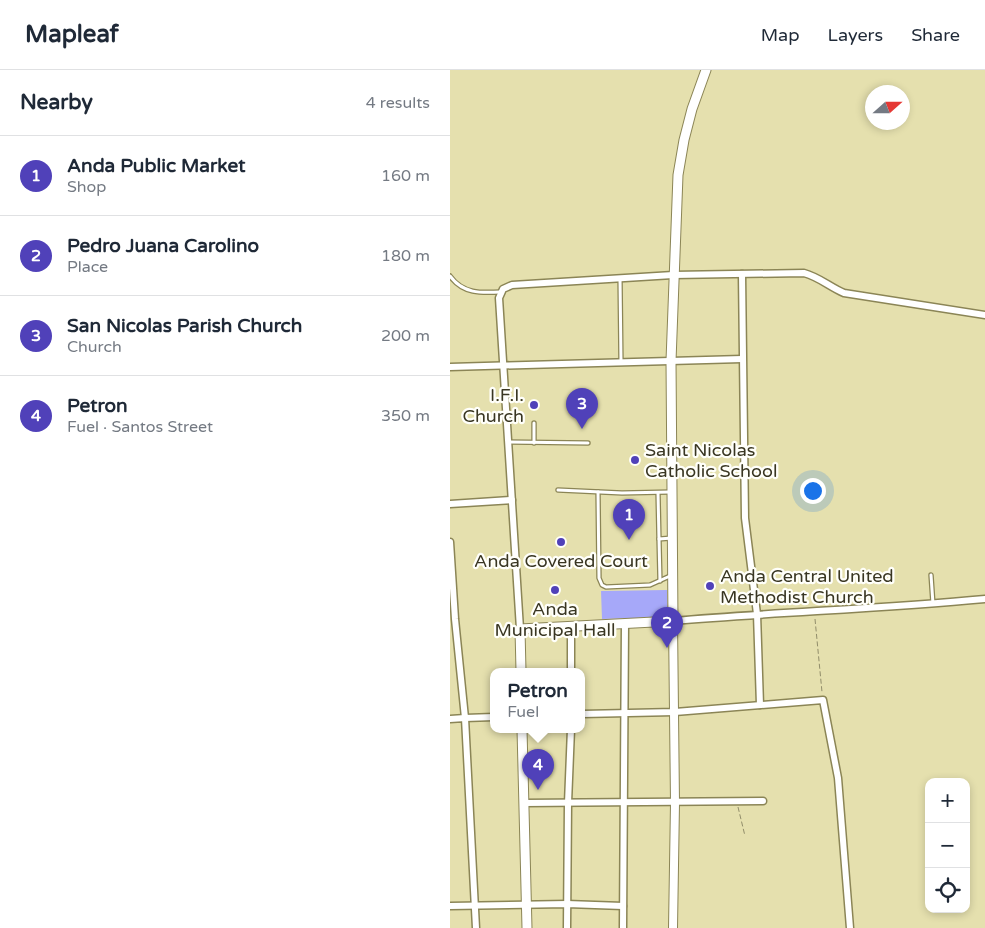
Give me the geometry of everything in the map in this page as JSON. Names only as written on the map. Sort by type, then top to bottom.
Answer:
[{"type":"main road","points":[[521,668],[520,629],[673,621],[671,361],[678,176],[692,108],[706,70]]},
{"type":"main road","points":[[522,733],[528,928]]},
{"type":"street","points":[[520,629],[499,298],[500,292],[507,287],[512,285],[620,277],[804,273],[817,277],[828,286],[844,293],[985,315]]},
{"type":"street","points":[[742,274],[745,518],[757,614],[760,705]]},
{"type":"street","points":[[450,367],[742,359]]},
{"type":"street","points":[[450,504],[512,500]]},
{"type":"street","points":[[450,542],[455,619],[465,718],[476,928]]},
{"type":"street","points":[[673,928],[675,712],[673,621],[985,599]]},
{"type":"street","points":[[623,928],[625,623]]},
{"type":"street","points":[[571,626],[572,668]]},
{"type":"street","points":[[585,714],[675,712],[823,700],[838,778],[850,928]]},
{"type":"street","points":[[450,720],[490,717]]},
{"type":"street","points":[[568,928],[568,803],[571,733]]},
{"type":"street","points":[[524,803],[623,801],[675,803],[763,800]]},
{"type":"street","points":[[450,906],[567,904],[623,906]]},
{"type":"lane","points":[[450,276],[461,287],[469,291],[479,293],[500,292]]},
{"type":"lane","points":[[620,277],[622,362]]},
{"type":"lane","points":[[534,423],[534,443]]},
{"type":"lane","points":[[509,442],[588,443]]},
{"type":"lane","points":[[558,490],[672,492]]},
{"type":"lane","points":[[598,492],[598,559],[601,584],[606,587],[650,585],[673,575]]},
{"type":"lane","points":[[658,493],[660,581]]},
{"type":"lane","points":[[659,539],[673,538]]},
{"type":"lane","points":[[931,575],[933,604]]},
{"type":"path","points":[[814,611],[823,700]]},
{"type":"path","points":[[737,801],[745,836]]},
{"type":"shaded area","points":[[667,590],[668,617],[602,619],[601,591]]},
{"type":"place","name":"I.F.I. Church","points":[[534,405]]},
{"type":"place","name":"San Nicolas Parish Church","points":[[582,429]]},
{"type":"place","name":"Saint Nicolas Catholic School","points":[[635,460]]},
{"type":"place","name":"Anda Public Market","points":[[629,540]]},
{"type":"place","name":"Anda Covered Court","points":[[561,542]]},
{"type":"place","name":"Anda Central United Methodist Church","points":[[710,586]]},
{"type":"place","name":"Anda Municipal Hall","points":[[555,590]]},
{"type":"place","name":"Pedro Juana Carolino","points":[[667,648]]},
{"type":"place","name":"Petron","points":[[538,790]]}]
